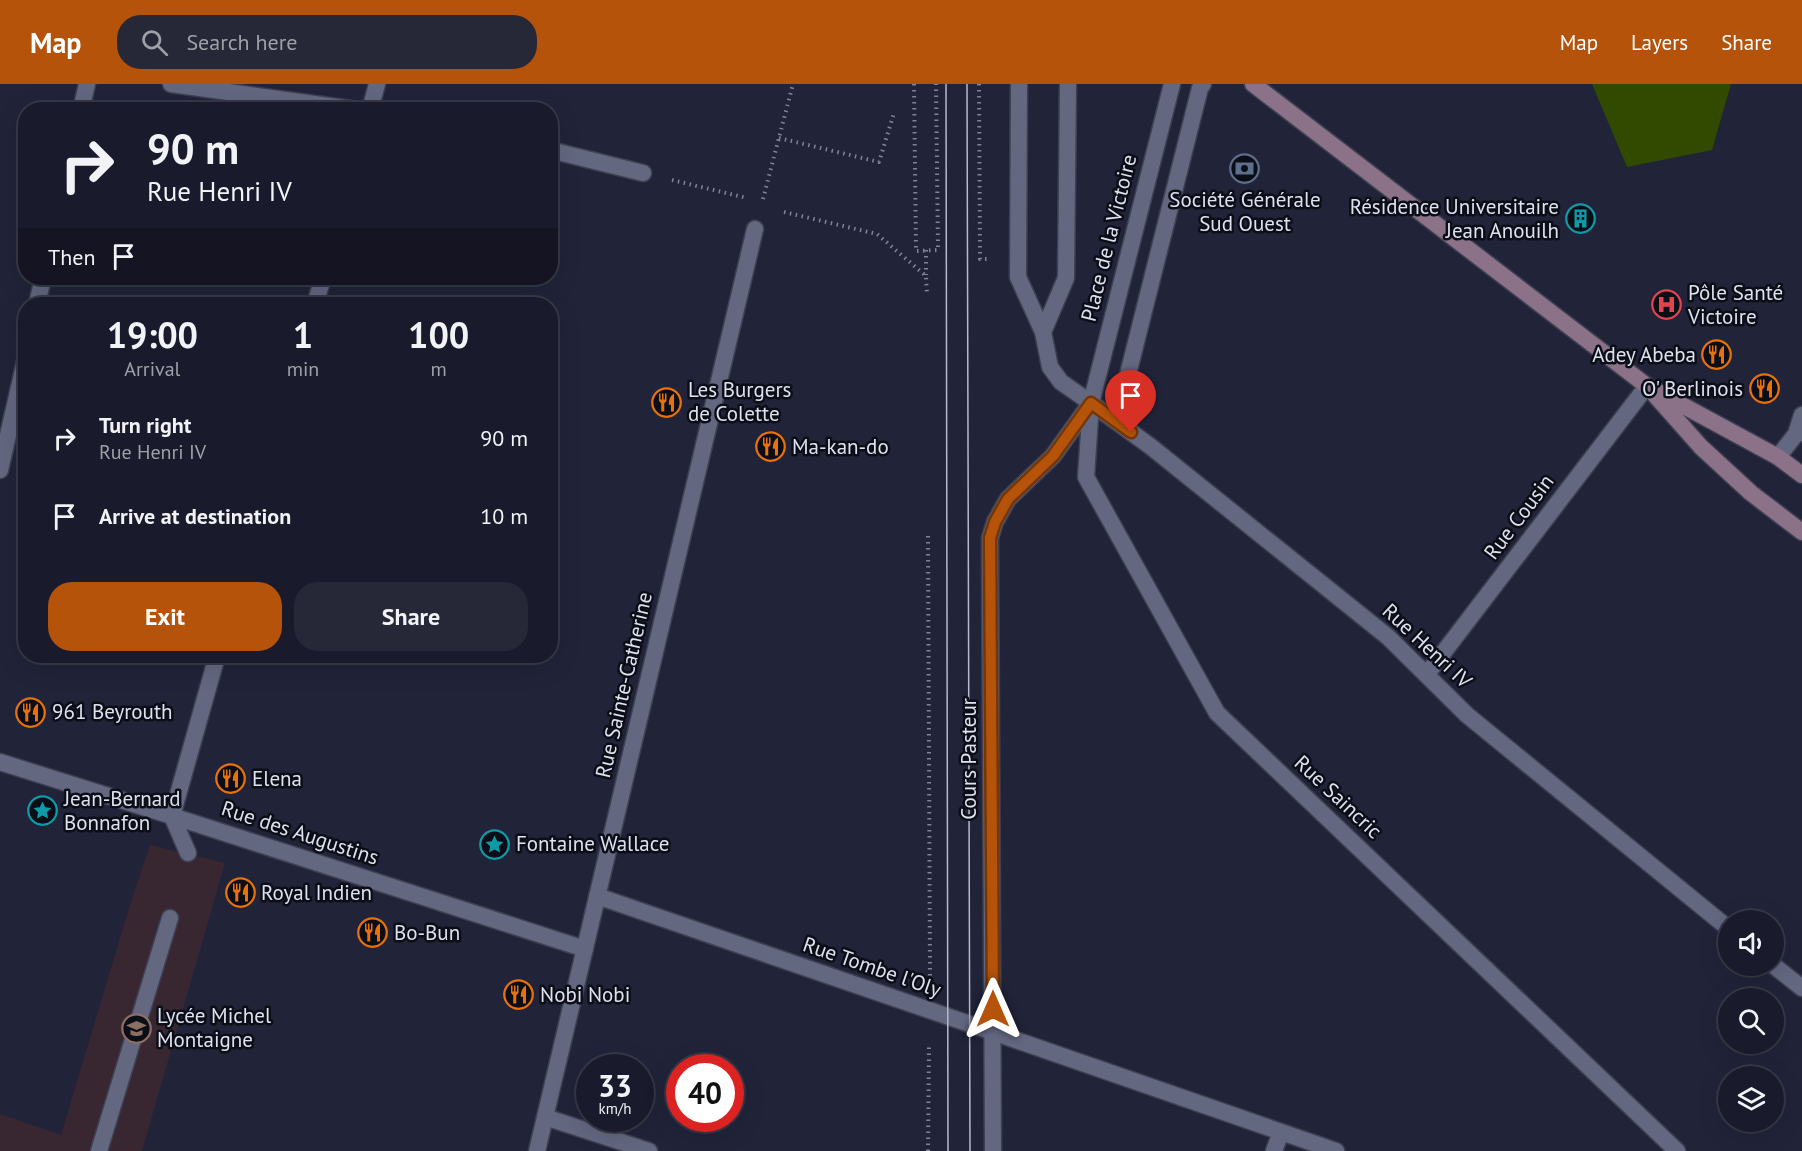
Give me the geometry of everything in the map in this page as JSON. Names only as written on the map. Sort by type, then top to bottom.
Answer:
[{"type":"main road","points":[[1253,84],[1647,386],[1778,457],[1802,475]]},
{"type":"main road","points":[[1647,386],[1701,447],[1750,492],[1802,532]]},
{"type":"street","points":[[83,102],[87,84]]},
{"type":"street","points":[[171,84],[300,102]]},
{"type":"street","points":[[372,102],[377,84]]},
{"type":"street","name":"Rue Henri IV","points":[[1019,84],[1018,277],[1042,332],[1050,367],[1061,382],[1111,417],[1388,637],[1467,715],[1718,920]]},
{"type":"street","points":[[1042,332],[1066,278],[1068,84]]},
{"type":"street","name":"Place de la Victoire","points":[[1091,403],[1172,84]]},
{"type":"street","points":[[1111,417],[1120,406],[1200,88],[1203,84]]},
{"type":"street","points":[[558,152],[644,173]]},
{"type":"street","name":"Rue Sainte-Catherine","points":[[537,1151],[755,229]]},
{"type":"street","name":"Rue Cousin","points":[[1427,674],[1647,386]]},
{"type":"street","points":[[0,470],[18,392]]},
{"type":"street","name":"Cours Pasteur","points":[[993,1151],[990,538],[995,522],[1008,499],[1053,456],[1091,403]]},
{"type":"street","name":"Rue Saincric","points":[[1091,403],[1086,477],[1217,713],[1677,1151]]},
{"type":"street","points":[[1778,457],[1799,434],[1802,415]]},
{"type":"street","points":[[188,853],[172,816],[215,663]]},
{"type":"street","name":"Rue des Augustins","points":[[0,762],[585,949]]},
{"type":"street","name":"Rue Tombe l'Oly","points":[[597,896],[1336,1151]]},
{"type":"street","points":[[99,1151],[170,918]]},
{"type":"street","points":[[1784,973],[1802,988]]},
{"type":"street","points":[[545,1117],[649,1151]]},
{"type":"street","points":[[1274,1151],[1281,1132]]},
{"type":"path","points":[[771,206],[762,201],[793,84]]},
{"type":"path","points":[[914,84],[916,251],[938,250],[936,84]]},
{"type":"path","points":[[779,138],[879,162],[894,113]]},
{"type":"path","points":[[644,173],[752,199]]},
{"type":"path","points":[[780,210],[877,234],[927,276]]},
{"type":"path","points":[[926,250],[927,295]]},
{"type":"path","points":[[928,536],[930,1011],[928,1151]]},
{"type":"shaded area","name":"Lycée Michel Montaigne","points":[[150,845],[225,863],[142,1151],[0,1151],[0,1114],[61,1135]]},
{"type":"green space","points":[[1592,84],[1731,84],[1712,150],[1627,167]]},
{"type":"tram line","points":[[946,84],[948,1151]]},
{"type":"tram line","points":[[967,84],[970,1151]]},
{"type":"place","name":"Société Générale Sud Ouest","points":[[1245,169]]},
{"type":"place","name":"Résidence Universitaire Jean Anouilh","points":[[1580,219]]},
{"type":"place","name":"Pôle Santé Victoire","points":[[1667,305]]},
{"type":"place","name":"Adey Abeba","points":[[1717,355]]},
{"type":"place","name":"O' Berlinois","points":[[1764,389]]},
{"type":"place","name":"Les Burgers de Colette","points":[[667,402]]},
{"type":"place","name":"Ma-kan-do","points":[[771,447]]},
{"type":"place","name":"961 Beyrouth","points":[[31,712]]},
{"type":"place","name":"Elena","points":[[231,779]]},
{"type":"place","name":"Jean-Bernard Bonnafon","points":[[43,811]]},
{"type":"place","name":"Fontaine Wallace","points":[[495,844]]},
{"type":"place","name":"Royal Indien","points":[[240,893]]},
{"type":"place","name":"Bo-Bun","points":[[373,933]]},
{"type":"place","name":"Nobi Nobi","points":[[519,995]]},
{"type":"place","name":"Lycée Michel Montaigne","points":[[136,1028]]},
{"type":"route","points":[[993,1009],[990,538],[995,522],[1008,499],[1039,472],[1053,456],[1091,403],[1131,432]]}]
